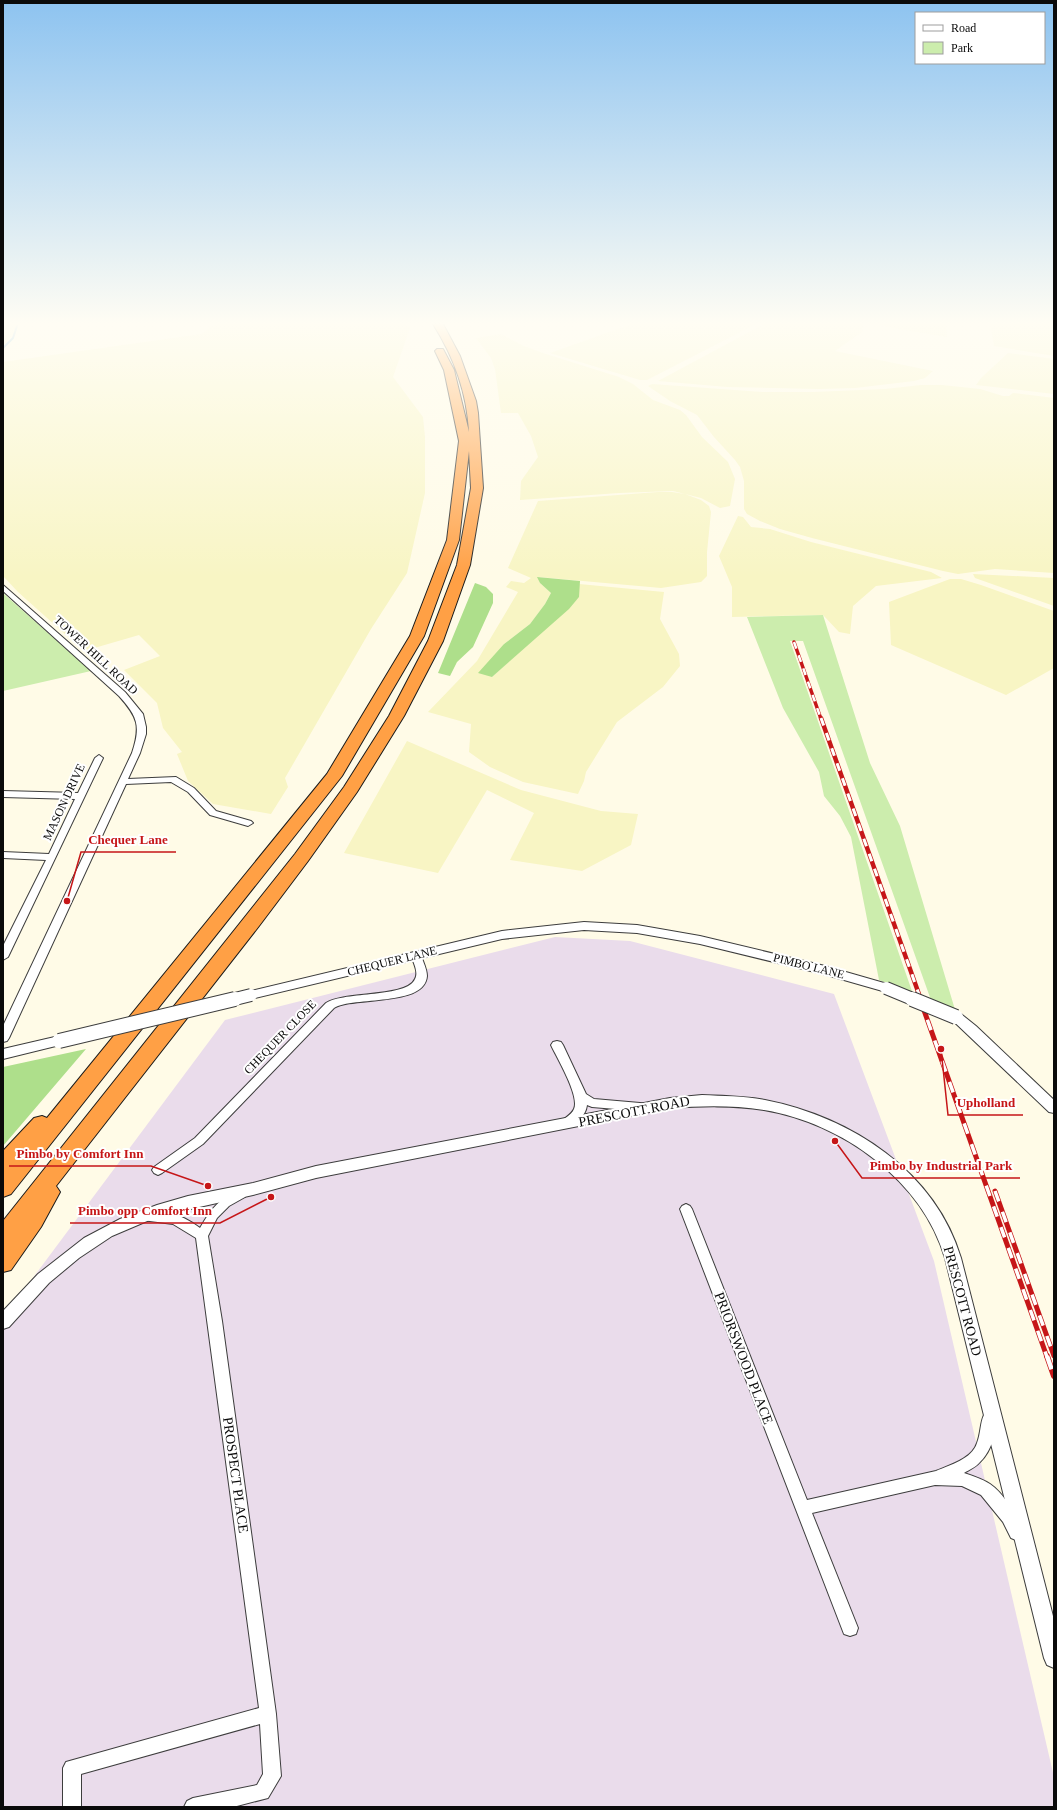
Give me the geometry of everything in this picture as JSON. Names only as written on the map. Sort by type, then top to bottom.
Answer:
[{"type":"highway","points":[[3,1188],[334,776],[417,636],[453,540],[465,441],[458,408]]},
{"type":"highway","points":[[3,1237],[236,943],[327,823],[398,714],[428,658],[446,615],[462,570],[472,528],[477,480],[477,435],[472,408]]},
{"type":"highway","points":[[3,1165],[30,1136],[100,1068]]},
{"type":"highway","points":[[3,1263],[33,1221],[74,1148]]},
{"type":"street","name":"TOWER HILL ROAD","points":[[3,587],[99,672],[136,710],[140,717],[142,728],[140,741],[122,782],[3,1038]]},
{"type":"street","name":"MASON DRIVE","points":[[3,957],[99,758]]},
{"type":"street","points":[[122,782],[173,779],[191,790],[213,812],[248,823]]},
{"type":"street","points":[[3,794],[81,796]]},
{"type":"street","name":"MASON DRIVE","points":[[3,855],[52,857]]},
{"type":"street","name":"PIMBO LANE","points":[[525,931],[584,926],[637,929],[756,953],[850,976],[886,988],[956,1017],[982,1039],[1054,1108]]},
{"type":"street","name":"CHEQUER LANE","points":[[3,1054],[416,955],[525,931]]},
{"type":"street","name":"CHEQUER CLOSE","points":[[158,1170],[199,1141],[320,1014],[333,1003],[350,999],[402,994],[419,984],[422,974],[416,955]]},
{"type":"street","points":[[557,1045],[581,1098],[581,1108],[576,1116],[565,1124]]},
{"type":"street","points":[[581,1098],[592,1103],[646,1108]]},
{"type":"street","name":"PRESCOTT ROAD","points":[[3,1322],[35,1287],[71,1254],[94,1239],[141,1215],[197,1199],[252,1189],[314,1173],[646,1108],[696,1100],[735,1100],[768,1105],[813,1118],[831,1126],[863,1144],[886,1161],[925,1201],[945,1235],[954,1258],[1054,1658]]},
{"type":"street","points":[[141,1215],[177,1219],[202,1236],[213,1215],[219,1209],[233,1198],[252,1189]]},
{"type":"street","name":"PRIORSWOOD PLACE","points":[[686,1208],[850,1628]]},
{"type":"street","name":"PROSPECT PLACE","points":[[193,1807],[262,1792],[272,1776],[268,1714],[214,1314],[202,1236]]},
{"type":"street","points":[[803,1508],[935,1478],[969,1463],[982,1451],[988,1431],[989,1402]]},
{"type":"street","points":[[935,1478],[962,1479],[986,1490],[998,1502],[1008,1517],[1034,1578]]},
{"type":"street","points":[[72,1807],[72,1768],[268,1714]]},
{"type":"shaded area","points":[[3,408],[417,408],[423,417],[425,437],[425,493],[407,573],[371,629],[285,778],[288,787],[271,814],[213,804],[188,781],[177,754],[182,752],[163,728],[157,703],[124,670],[160,656],[139,635],[84,651],[18,592],[3,576]]},
{"type":"shaded area","points":[[500,408],[676,408],[680,410],[686,415],[702,437],[728,462],[735,479],[730,506],[720,508],[701,498],[673,491],[520,500],[521,481],[538,457],[531,436],[518,413],[501,413]]},
{"type":"shaded area","points":[[684,408],[1054,408],[1054,573],[995,569],[958,574],[812,538],[780,529],[760,521],[747,514],[744,509],[744,481],[740,467],[697,415]]},
{"type":"shaded area","points":[[658,492],[685,494],[701,500],[709,506],[711,512],[707,552],[707,576],[701,582],[661,588],[538,577],[540,583],[551,593],[545,604],[530,624],[504,644],[492,677],[579,597],[579,584],[664,592],[660,619],[679,654],[680,666],[663,687],[617,722],[586,772],[578,794],[523,782],[490,767],[469,752],[471,724],[428,712],[477,661],[518,592],[506,587],[511,581],[524,583],[531,578],[508,568],[538,501]]},
{"type":"shaded area","points":[[738,516],[743,517],[751,527],[770,529],[811,542],[931,572],[942,578],[876,586],[853,606],[850,634],[839,632],[823,615],[732,617],[732,587],[719,556]]},
{"type":"shaded area","points":[[973,574],[1054,578],[1054,606],[975,578]]},
{"type":"shaded area","points":[[950,579],[961,579],[981,585],[1054,611],[1054,668],[1006,695],[891,645],[889,602]]},
{"type":"shaded area","points":[[407,741],[521,790],[601,811],[638,814],[631,845],[582,871],[510,860],[534,813],[487,790],[438,873],[344,853]]},
{"type":"shaded area","points":[[555,937],[630,941],[834,994],[934,1261],[1054,1777],[1054,1807],[3,1807],[3,1318],[225,1020]]},
{"type":"green space","points":[[537,577],[580,581],[579,597],[569,609],[492,677],[478,673],[504,644],[530,624],[545,604],[551,593],[540,583]]},
{"type":"green space","points":[[475,583],[486,587],[493,594],[493,603],[473,647],[457,662],[450,676],[438,673]]},
{"type":"green space","points":[[4,594],[91,671],[3,691]]},
{"type":"green space","points":[[823,615],[870,763],[900,826],[956,1013],[932,1003],[803,641],[790,641],[913,994],[879,980],[851,837],[840,816],[824,796],[819,772],[783,708],[747,617]]},
{"type":"green space","points":[[86,1049],[3,1146],[3,1067]]},
{"type":"railway","points":[[794,642],[821,719]]},
{"type":"railway","points":[[821,718],[921,1000]]},
{"type":"railway","points":[[920,999],[1047,1357]]},
{"type":"railway","points":[[995,1191],[1054,1356]]},
{"type":"railway","points":[[1047,1356],[1054,1376]]},
{"type":"place","name":"Chequer Lane","points":[[67,901]]},
{"type":"place","name":"Upholland","points":[[941,1049]]},
{"type":"place","name":"Pimbo by Industrial Park","points":[[835,1141]]},
{"type":"place","name":"Pimbo by Comfort Inn","points":[[208,1186]]},
{"type":"place","name":"Pimbo opp Comfort Inn","points":[[271,1197]]}]
